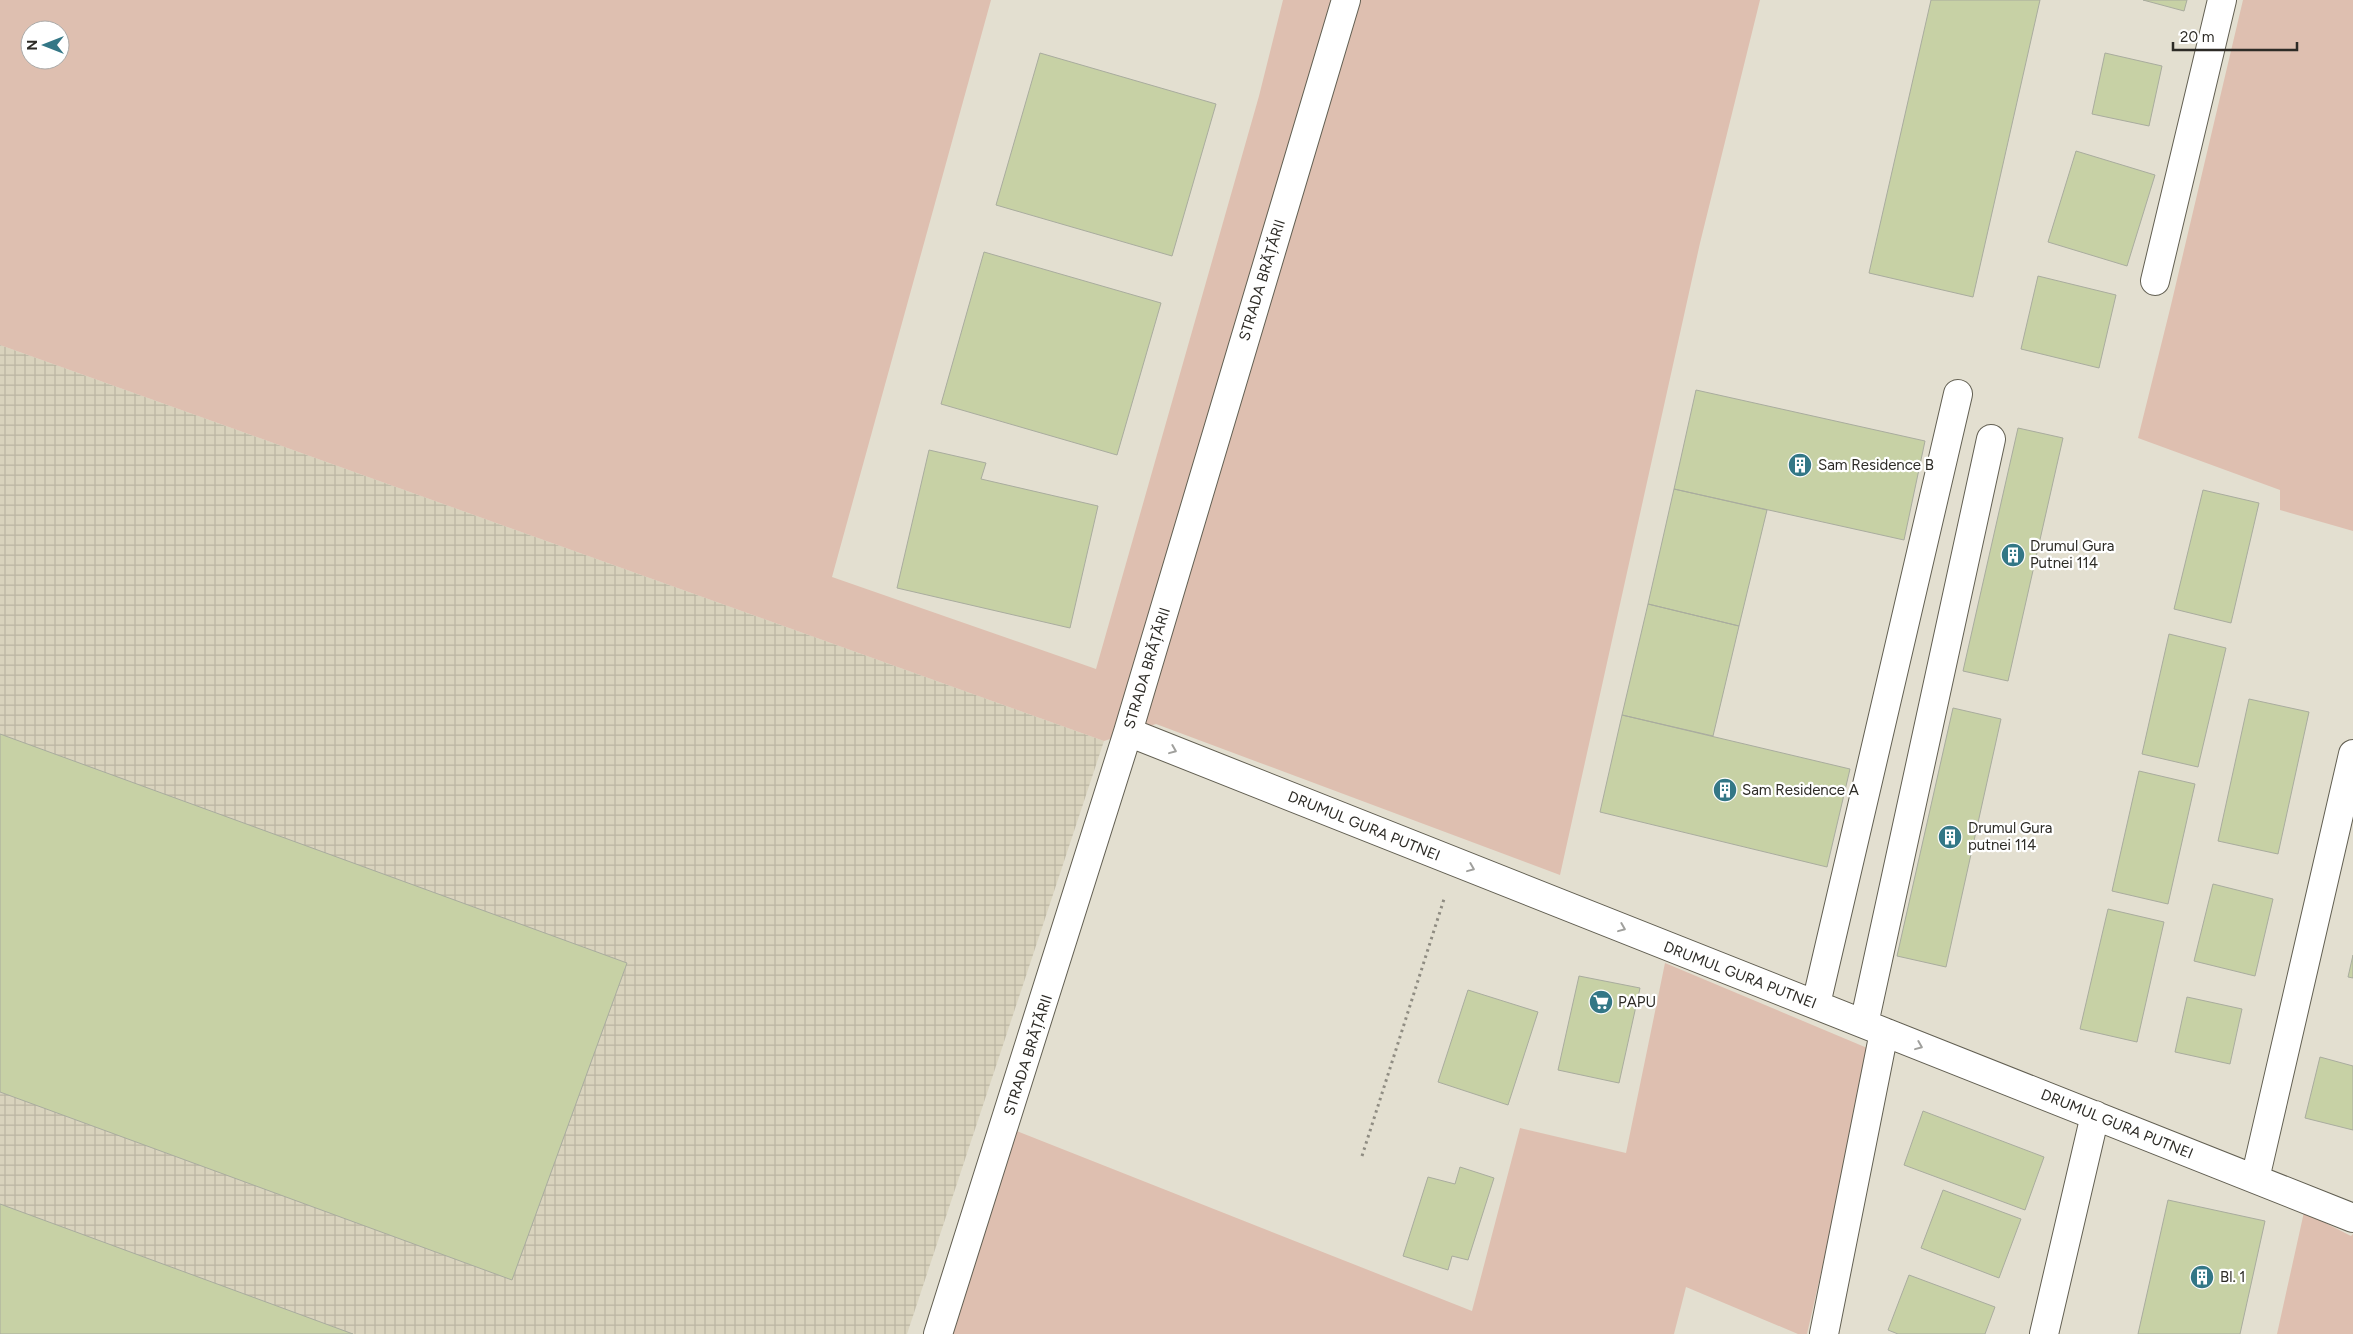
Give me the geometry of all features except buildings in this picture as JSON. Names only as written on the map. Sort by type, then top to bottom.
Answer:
[{"type":"street","name":"STRADA BRĂȚĂRII","points":[[938,1334],[1049,988],[1128,732],[1346,0]]},
{"type":"street","points":[[2155,281],[2222,0]]},
{"type":"street","points":[[1816,1004],[1958,394]]},
{"type":"street","points":[[1824,1334],[1874,1028],[1991,439]]},
{"type":"street","name":"DRUMUL GURA PUTNEI","points":[[1128,732],[2353,1218]]},
{"type":"street","points":[[2255,1179],[2353,754]]},
{"type":"street","points":[[2044,1334],[2095,1115]]},
{"type":"path","points":[[1362,1156],[1456,862]]},
{"type":"shaded area","points":[[0,0],[991,0],[832,577],[1096,669],[1259,96],[1283,0],[1760,0],[1700,243],[1560,875],[1156,724],[1104,741],[0,345]]},
{"type":"shaded area","points":[[2243,0],[2353,0],[2353,531],[2280,510],[2280,490],[2138,438]]},
{"type":"shaded area","points":[[0,345],[1104,741],[907,1334],[0,1334]]},
{"type":"shaded area","points":[[1665,963],[1872,1050],[1807,1334],[1798,1334],[1686,1287],[1674,1334],[952,1334],[1014,1130],[1472,1311],[1520,1128],[1626,1153]]},
{"type":"shaded area","points":[[2304,1212],[2351,1236],[2353,1234],[2353,1334],[2277,1334]]},
{"type":"place","name":"Sam Residence B","points":[[1800,465]]},
{"type":"place","name":"Drumul Gura Putnei 114","points":[[2013,555]]},
{"type":"place","name":"Sam Residence A","points":[[1725,790]]},
{"type":"place","name":"Drumul Gura putnei 114","points":[[1950,837]]},
{"type":"place","name":"PAPU","points":[[1601,1002]]},
{"type":"place","name":"Bl. 1","points":[[2202,1277]]}]
